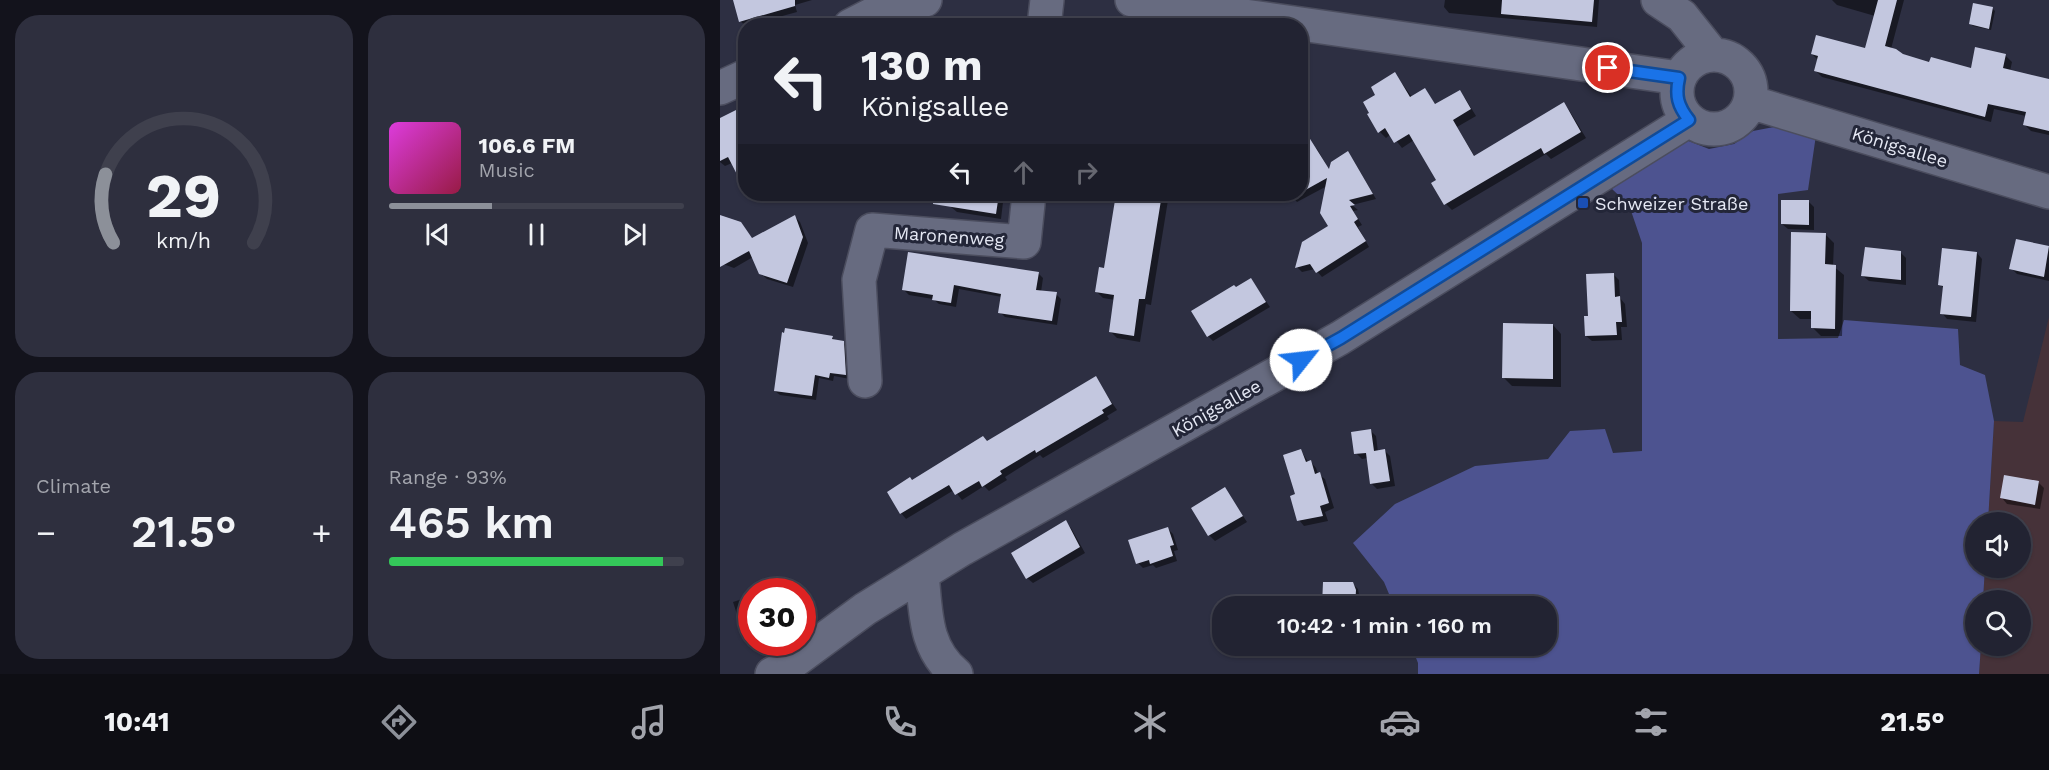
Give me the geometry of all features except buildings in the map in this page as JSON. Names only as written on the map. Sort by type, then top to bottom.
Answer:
[{"type":"street","points":[[866,13],[925,0]]},
{"type":"street","points":[[1045,18],[1047,0]]},
{"type":"street","points":[[1132,0],[1258,18]]},
{"type":"street","points":[[1658,0],[1682,16],[1713,55]]},
{"type":"street","points":[[1308,25],[1679,78]]},
{"type":"street","points":[[1713,55],[1727,57],[1740,65],[1749,78],[1751,89],[1750,102],[1743,116],[1733,125],[1718,130],[1702,128],[1689,120],[1678,106],[1676,90],[1679,78],[1688,65],[1700,57],[1713,55]]},
{"type":"street","points":[[720,88],[738,80]]},
{"type":"street","name":"Königsallee","points":[[1750,102],[2049,192]]},
{"type":"street","name":"Königsallee","points":[[772,674],[789,665],[865,609],[962,549],[1341,338],[1689,120]]},
{"type":"street","name":"Maronenweg","points":[[865,381],[859,280],[872,230],[1024,242],[1028,201]]},
{"type":"street","points":[[922,574],[927,621],[933,647],[947,667],[956,674]]},
{"type":"shaded area","points":[[1779,126],[1816,135],[1808,190],[1778,194],[1778,339],[1838,338],[1844,320],[1958,329],[1960,365],[1985,375],[1994,421],[1989,512],[1965,512],[1965,578],[1984,578],[1984,590],[1965,590],[1965,656],[1980,656],[1979,674],[1418,674],[1415,656],[1557,656],[1557,596],[1390,596],[1384,582],[1353,543],[1395,504],[1475,466],[1548,459],[1570,431],[1605,429],[1613,453],[1642,451],[1642,243],[1629,205],[1612,189],[1644,163],[1681,138],[1709,149],[1734,144],[1753,131]]},
{"type":"shaded area","points":[[2049,317],[2049,674],[1979,674],[1980,656],[2031,656],[2031,590],[1984,590],[1984,578],[2031,578],[2031,512],[1989,512],[1994,421],[2023,422]]},
{"type":"place","name":"Schweizer Straße","points":[[1583,203]]},
{"type":"route","points":[[1301,360],[1341,338],[1689,120],[1678,106],[1676,90],[1679,78],[1608,68]]}]
